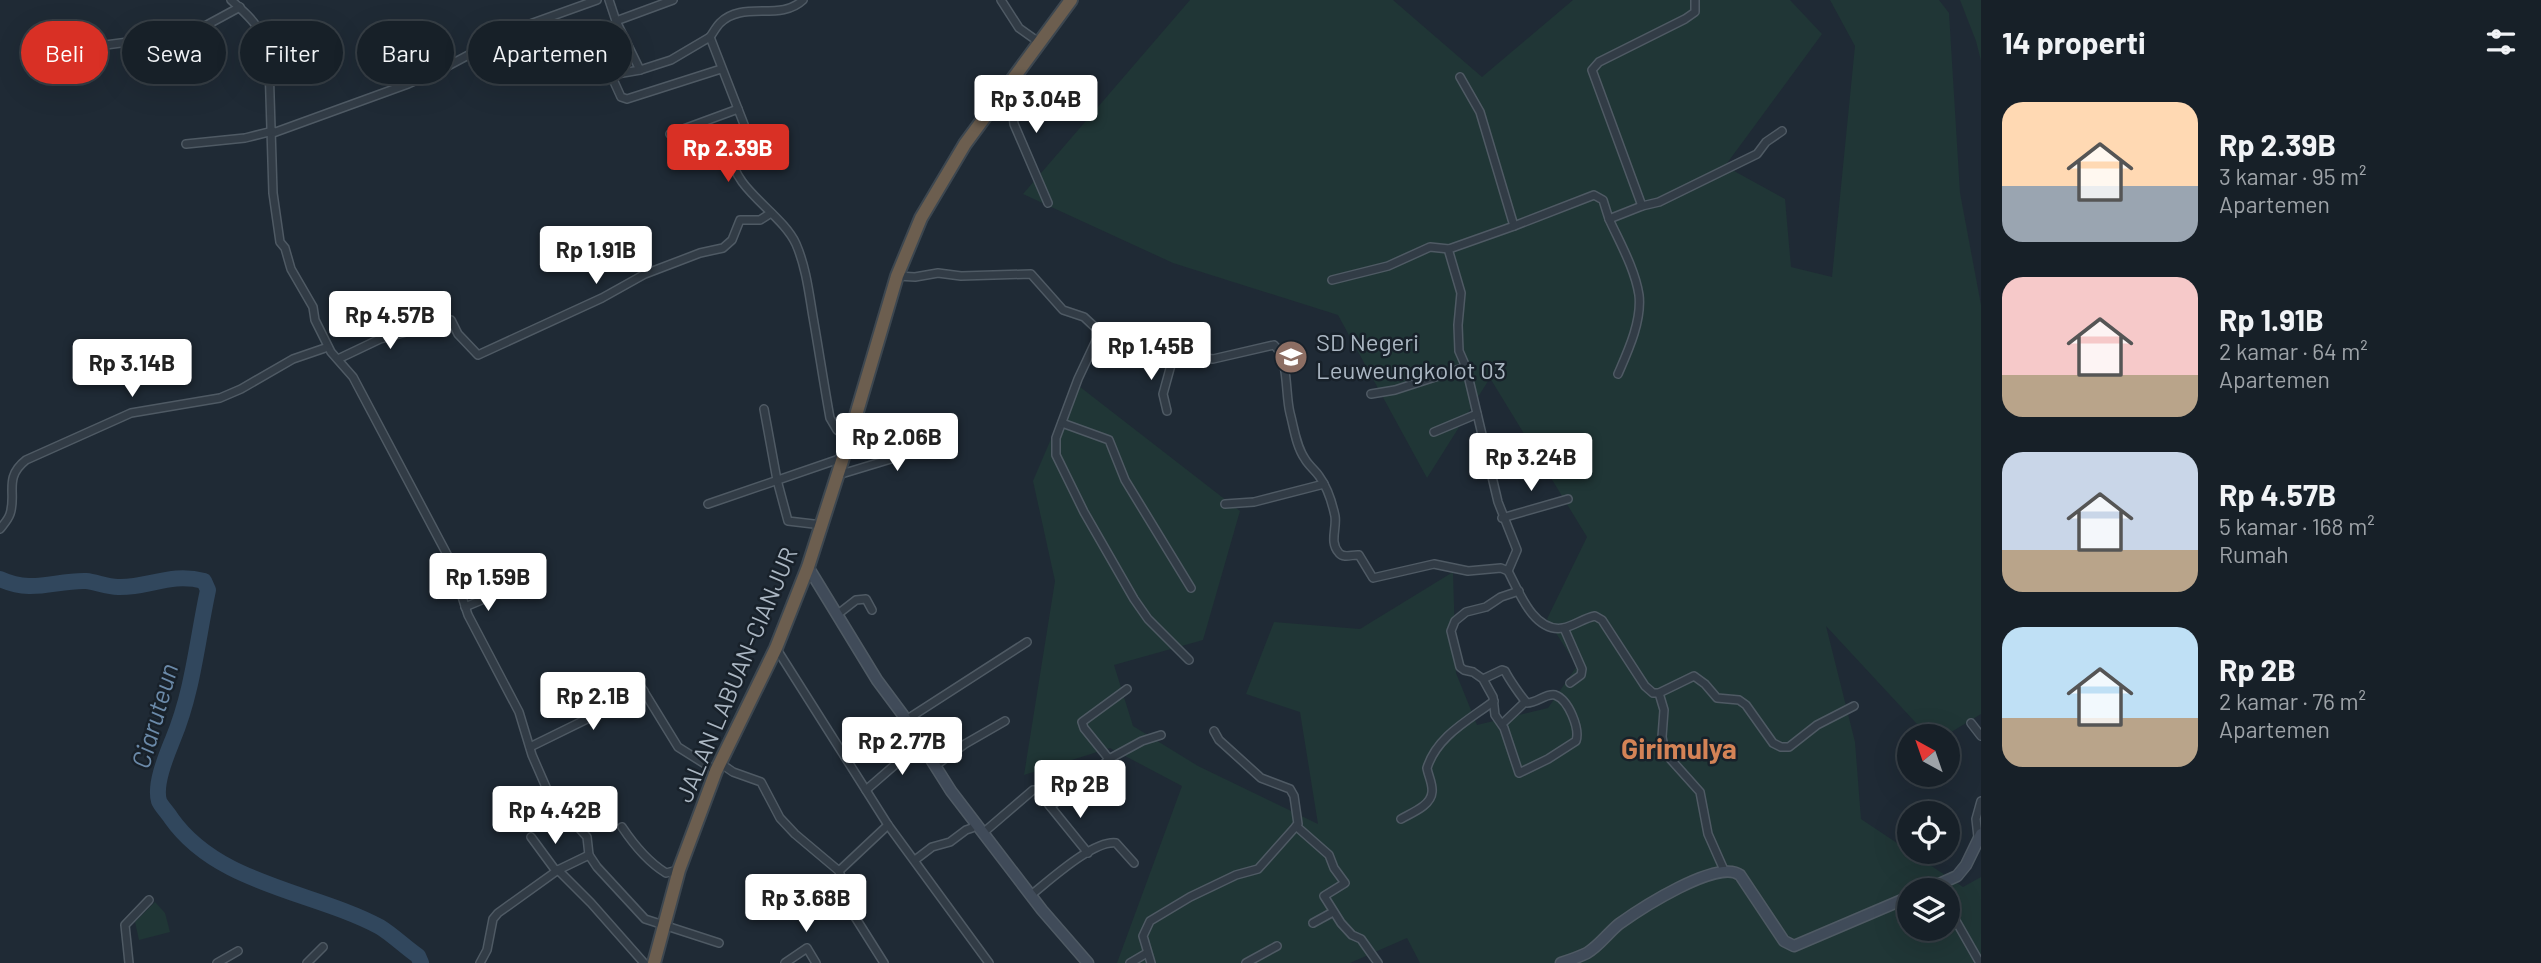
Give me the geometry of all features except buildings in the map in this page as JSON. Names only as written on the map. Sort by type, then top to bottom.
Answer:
[{"type":"highway","name":"JALAN LABUAN-CIANJUR","points":[[654,963],[679,870],[718,767],[776,649],[808,567],[897,276],[921,218],[965,144],[1071,0]]},
{"type":"street","points":[[231,0],[251,17],[264,37],[269,64],[273,132],[273,193],[280,242],[285,248],[291,269],[313,307],[315,320],[328,347],[354,377],[444,548],[455,571],[465,607],[519,712],[549,794],[587,836],[589,855],[597,867],[645,919],[719,943]]},
{"type":"street","points":[[186,144],[245,138],[273,132],[408,84],[519,28],[597,0]]},
{"type":"street","points":[[609,0],[616,21],[673,0]]},
{"type":"street","points":[[721,69],[627,99],[621,97],[611,75],[640,70],[671,60],[710,37],[718,24],[733,14],[742,11],[782,10],[796,7],[803,0]]},
{"type":"street","points":[[1001,0],[1019,27],[1040,43]]},
{"type":"street","points":[[1642,206],[1592,70],[1599,62],[1685,19],[1695,12],[1695,0]]},
{"type":"street","points":[[108,45],[166,37],[181,39],[240,8]]},
{"type":"street","points":[[710,37],[745,127],[745,136],[732,154],[732,162],[749,189],[790,234],[803,264],[830,418],[837,430],[849,439]]},
{"type":"street","points":[[632,54],[640,70]]},
{"type":"street","points":[[1460,77],[1480,112],[1514,226]]},
{"type":"street","points":[[1008,86],[1020,99],[1013,116],[1014,124],[1048,203]]},
{"type":"street","points":[[670,134],[738,109]]},
{"type":"street","points":[[1609,219],[1659,202],[1752,158],[1769,139],[1782,131]]},
{"type":"street","points":[[1332,280],[1388,266],[1425,248],[1450,249],[1594,195],[1603,200],[1639,298],[1633,336],[1618,374]]},
{"type":"street","points":[[338,359],[380,339],[451,320],[458,334],[478,355],[602,298],[645,274],[700,253],[723,248],[732,240],[740,220],[760,220],[771,213]]},
{"type":"street","points":[[1450,249],[1449,258],[1461,293],[1459,351],[1466,366],[1502,517],[1517,550],[1508,571]]},
{"type":"street","points":[[897,276],[915,277],[937,272],[961,276],[1031,274],[1063,310],[1084,317],[1100,332],[1118,342],[1174,354],[1222,358],[1277,346],[1286,374],[1285,395],[1301,452],[1324,484],[1335,515],[1333,538],[1338,552],[1344,556],[1359,555],[1373,578],[1434,564],[1468,571],[1502,568],[1508,571],[1534,617],[1543,625],[1564,628],[1589,617],[1602,620],[1645,686],[1653,693],[1659,693],[1694,677],[1705,684],[1717,698],[1739,699],[1773,743],[1781,747],[1789,747],[1816,725],[1854,706]]},
{"type":"street","points":[[1100,332],[1078,379],[1062,423],[1056,440],[1056,455],[1084,512],[1134,599],[1148,619],[1189,660]]},
{"type":"street","points":[[0,529],[11,511],[10,492],[14,476],[26,460],[131,413],[220,398],[293,359],[328,347]]},
{"type":"street","points":[[1167,411],[1163,394],[1174,354]]},
{"type":"street","points":[[1371,394],[1395,390],[1466,366]]},
{"type":"street","points":[[764,409],[777,481],[788,523],[822,525]]},
{"type":"street","points":[[1434,432],[1477,414]]},
{"type":"street","points":[[1062,423],[1109,440],[1125,480],[1191,588]]},
{"type":"street","points":[[838,475],[947,442]]},
{"type":"street","points":[[709,504],[843,458]]},
{"type":"street","points":[[1225,504],[1254,502],[1324,484]]},
{"type":"street","points":[[1502,517],[1568,499]]},
{"type":"street","points":[[808,567],[877,680],[951,791],[1031,895],[1088,963]]},
{"type":"street","points":[[1519,591],[1501,597],[1486,607],[1466,612],[1453,625],[1452,637],[1460,667],[1473,671],[1483,679],[1494,701],[1495,715],[1502,724],[1519,773],[1576,741],[1577,733],[1572,715],[1559,697],[1551,695],[1533,703],[1525,702]]},
{"type":"street","points":[[465,607],[501,592]]},
{"type":"street","points":[[838,614],[856,600],[866,599],[872,610]]},
{"type":"street","points":[[1564,628],[1582,669],[1581,674],[1570,683]]},
{"type":"street","points":[[906,720],[1027,642]]},
{"type":"street","points":[[776,649],[888,825],[989,963]]},
{"type":"street","points":[[1483,679],[1505,671],[1525,702]]},
{"type":"street","points":[[635,677],[678,747],[718,767],[761,782],[780,818],[794,834],[839,871],[855,917],[884,963]]},
{"type":"street","points":[[1109,759],[1082,722],[1128,689]]},
{"type":"street","points":[[530,747],[644,691]]},
{"type":"street","points":[[1659,693],[1664,710],[1662,737],[1665,753],[1700,792],[1708,834],[1724,870]]},
{"type":"street","points":[[1401,819],[1423,806],[1431,797],[1432,785],[1427,768],[1446,738],[1462,723],[1494,701]]},
{"type":"street","points":[[1502,724],[1525,702]]},
{"type":"street","points":[[935,766],[965,744],[1005,721]]},
{"type":"street","points":[[1971,723],[1981,736]]},
{"type":"street","points":[[1151,963],[1143,936],[1150,921],[1190,897],[1236,875],[1258,869],[1298,824],[1294,796],[1290,789],[1261,778],[1219,740],[1214,731]]},
{"type":"street","points":[[1050,806],[1083,785],[1109,759],[1142,741],[1161,735]]},
{"type":"street","points":[[866,790],[920,743]]},
{"type":"street","points":[[983,833],[1033,790],[1040,792],[1088,853]]},
{"type":"street","points":[[1954,878],[1962,870],[1979,836],[1976,819],[1981,801]]},
{"type":"street","points":[[915,860],[932,847],[950,842],[972,828],[976,822]]},
{"type":"street","points":[[839,871],[888,825]]},
{"type":"street","points":[[1296,826],[1329,855],[1334,868],[1345,883],[1324,895],[1333,912],[1352,935],[1361,939],[1378,963]]},
{"type":"street","points":[[622,827],[658,868],[666,873],[679,870]]},
{"type":"street","points":[[531,837],[557,870],[644,963]]},
{"type":"street","points":[[1031,895],[1088,853],[1107,843],[1116,843],[1134,863]]},
{"type":"street","points":[[481,963],[487,950],[493,919],[498,913],[557,870],[589,855]]},
{"type":"street","points":[[1561,963],[1589,952],[1618,925],[1667,894],[1724,870],[1740,875],[1784,941],[1794,946],[1897,902]]},
{"type":"street","points":[[129,963],[125,925],[149,900]]},
{"type":"street","points":[[1313,923],[1333,912]]},
{"type":"street","points":[[1960,928],[1980,963]]},
{"type":"street","points":[[1246,963],[1277,946]]},
{"type":"street","points":[[307,963],[323,947]]},
{"type":"street","points":[[785,963],[807,948],[816,963]]},
{"type":"street","points":[[217,963],[238,951]]},
{"type":"street","points":[[1130,963],[1147,953]]},
{"type":"green space","points":[[1190,0],[1393,0],[1482,77],[1573,0],[1790,0],[1822,34],[1725,166],[1785,199],[1791,267],[1832,277],[1855,46],[1830,0],[1939,0],[1949,13],[1960,193],[1981,305],[1981,714],[1960,727],[1960,724],[1917,724],[1826,626],[1855,742],[1861,819],[1897,843],[1897,864],[1928,864],[1950,878],[1897,878],[1897,941],[1960,941],[1960,885],[1963,887],[1981,877],[1981,963],[1420,963],[1407,938],[1350,963],[1117,963],[1182,786],[1110,748],[1024,775],[1055,581],[1033,481],[1075,383],[1240,511],[1203,640],[1114,665],[1133,726],[1198,766],[1318,824],[1300,712],[1246,694],[1274,622],[1360,629],[1453,572],[1456,673],[1477,725],[1548,708],[1577,666],[1547,619],[1587,537],[1490,378],[1427,478],[1338,315],[1173,263],[1023,194]]},
{"type":"green space","points":[[1960,0],[1981,0],[1981,61],[1976,41]]},
{"type":"green space","points":[[155,902],[165,913],[170,932],[139,940],[135,922]]},
{"type":"waterway","name":"Ciaruteun","points":[[0,579],[23,586],[86,581],[118,587],[181,578],[204,581],[208,590],[194,666],[180,721],[160,778],[160,803],[191,840],[214,858],[268,884],[380,927],[418,956],[421,963]]},
{"type":"place","name":"SD Negeri Leuweungkolot 03","points":[[1291,357]]},
{"type":"district","name":"Girimulya","points":[[1679,749]]}]
